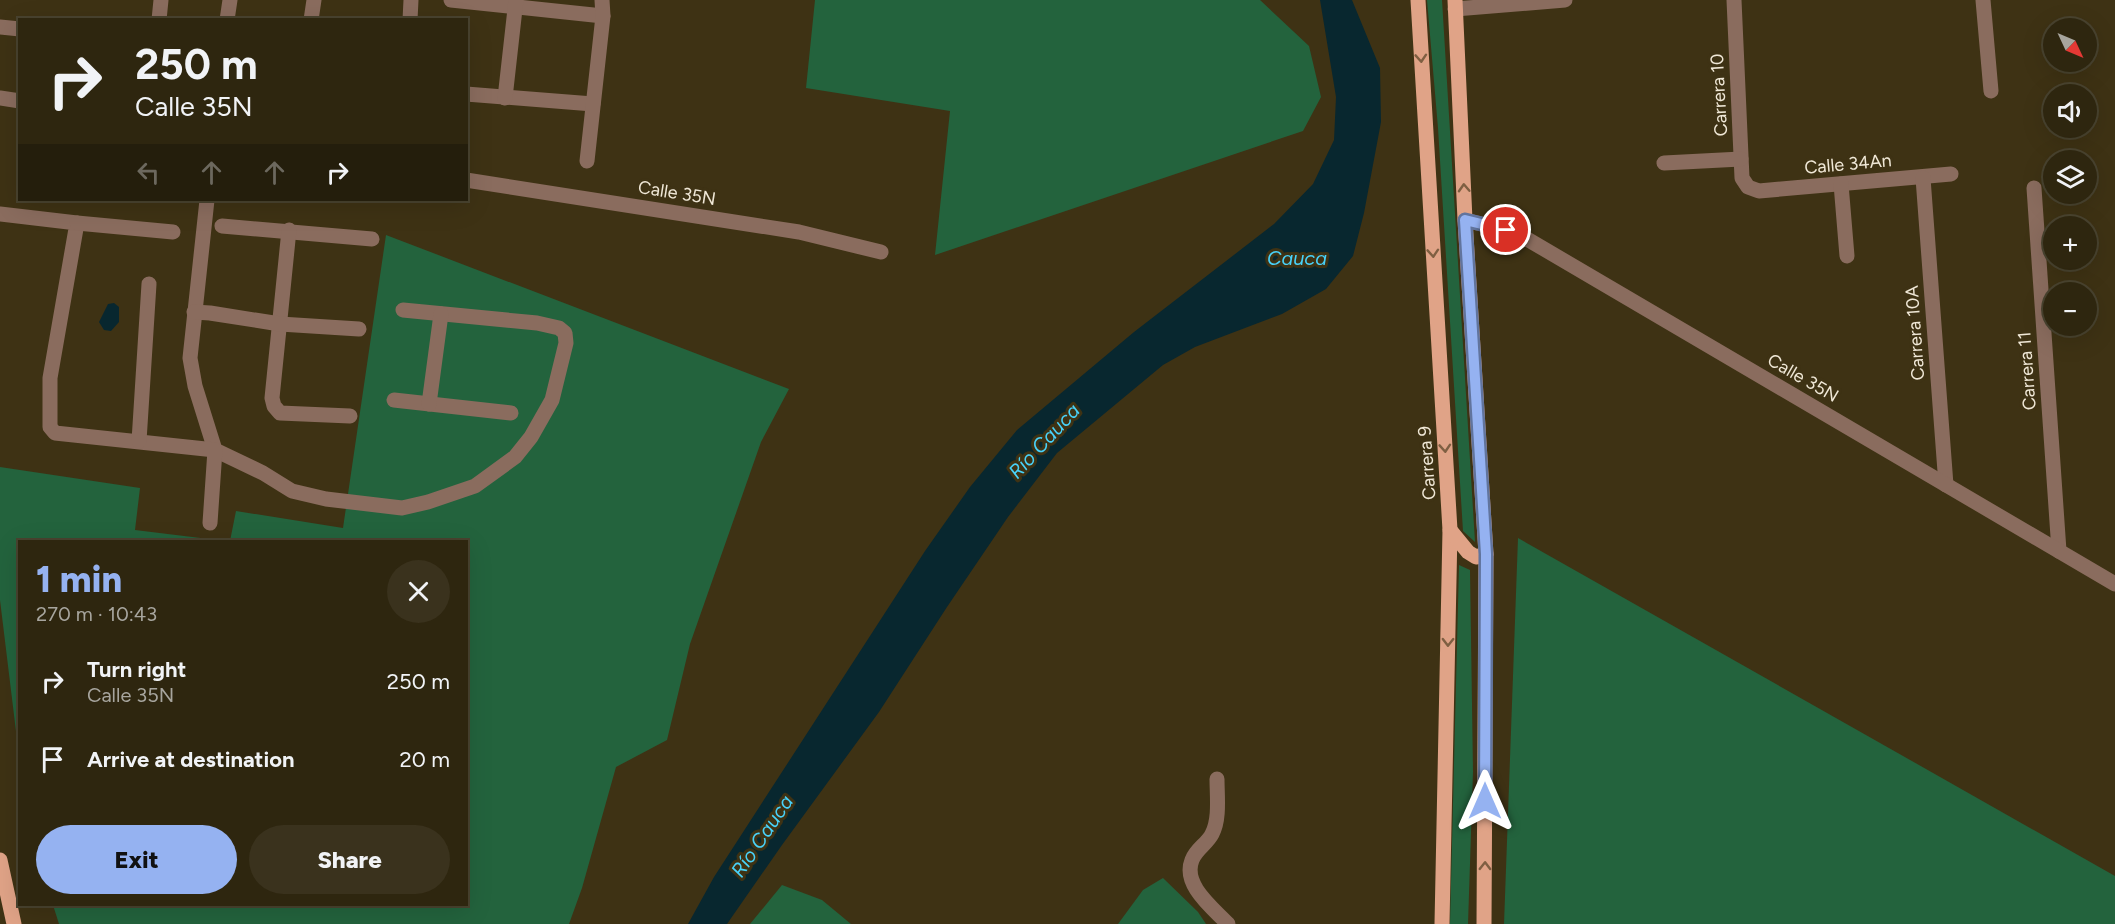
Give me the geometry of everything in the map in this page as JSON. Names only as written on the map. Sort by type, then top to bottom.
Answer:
[{"type":"main road","name":"Carrera 9","points":[[1418,0],[1450,530],[1442,924]]},
{"type":"main road","points":[[1455,4],[1465,220],[1486,554],[1484,924]]},
{"type":"main road","points":[[1450,530],[1468,552],[1476,557],[1486,554]]},
{"type":"main road","points":[[0,860],[14,924]]},
{"type":"street","points":[[159,18],[161,0]]},
{"type":"street","points":[[227,18],[230,0]]},
{"type":"street","points":[[311,18],[314,0]]},
{"type":"street","points":[[410,18],[411,0]]},
{"type":"street","points":[[451,0],[516,4],[603,16]]},
{"type":"street","points":[[587,161],[603,16],[602,0]]},
{"type":"street","points":[[1455,4],[1565,0]]},
{"type":"street","name":"Carrera 10","points":[[1734,0],[1742,178],[1749,187]]},
{"type":"street","points":[[1983,0],[1991,91]]},
{"type":"street","points":[[505,98],[516,4]]},
{"type":"street","points":[[0,27],[18,29]]},
{"type":"street","points":[[468,93],[592,104]]},
{"type":"street","points":[[0,98],[18,101]]},
{"type":"street","points":[[1664,163],[1742,159]]},
{"type":"street","name":"Calle 34An","points":[[1749,187],[1759,191],[1951,174]]},
{"type":"street","name":"Carrera 10A","points":[[1923,178],[1946,485]]},
{"type":"street","name":"Calle 35N","points":[[468,180],[799,232],[881,252]]},
{"type":"street","points":[[1841,184],[1847,256]]},
{"type":"street","name":"Carrera 11","points":[[2034,188],[2059,551]]},
{"type":"street","points":[[207,201],[190,358],[195,386],[215,450],[210,523]]},
{"type":"street","points":[[0,214],[173,232]]},
{"type":"street","name":"Calle 35N","points":[[1465,220],[1506,230],[1527,239],[2115,584]]},
{"type":"street","points":[[77,223],[50,378],[50,427],[56,433],[215,450],[263,473],[292,491],[326,499],[402,508],[475,486],[515,457],[545,415],[555,389],[566,343],[565,333],[559,328],[537,324],[403,310]]},
{"type":"street","points":[[222,226],[372,238]]},
{"type":"street","points":[[290,230],[272,398],[274,406],[280,413],[350,416]]},
{"type":"street","points":[[139,441],[150,284]]},
{"type":"street","points":[[194,312],[280,324],[359,329]]},
{"type":"street","points":[[429,404],[441,314]]},
{"type":"street","points":[[394,400],[511,413]]},
{"type":"street","points":[[1217,779],[1215,823],[1212,834],[1197,851],[1189,872],[1197,890],[1228,924]]},
{"type":"green space","points":[[815,0],[1260,0],[1309,46],[1321,97],[1303,131],[935,255],[950,111],[806,88]]},
{"type":"green space","points":[[1427,0],[1442,0],[1475,542],[1463,531],[1438,128]]},
{"type":"green space","points":[[386,235],[789,389],[761,442],[690,644],[667,740],[616,767],[582,888],[569,924],[59,924],[53,906],[468,906],[468,540],[230,540],[236,511],[343,528]]},
{"type":"green space","points":[[0,467],[140,488],[135,530],[217,540],[18,540],[18,748],[0,600]]},
{"type":"green space","points":[[1518,538],[2115,876],[2115,924],[1504,924]]},
{"type":"green space","points":[[1459,565],[1470,570],[1473,772],[1468,924],[1450,924]]},
{"type":"green space","points":[[1163,878],[1198,912],[1206,924],[1118,924],[1143,890]]},
{"type":"green space","points":[[782,885],[822,900],[851,924],[750,924]]},
{"type":"water","name":"Cauca","points":[[1320,0],[1352,0],[1380,68],[1381,122],[1364,213],[1353,256],[1326,289],[1282,314],[1195,347],[1163,365],[1057,453],[1008,517],[879,712],[727,924],[688,924],[714,877],[925,551],[970,487],[1017,430],[1134,332],[1274,224],[1313,184],[1334,140],[1336,97]]},
{"type":"water","points":[[114,303],[119,307],[119,322],[111,331],[104,330],[99,322],[108,304]]},
{"type":"route","points":[[1485,801],[1486,554],[1465,220],[1506,230]]},
{"type":"water label","name":"Río Cauca","points":[[1044,441]]},
{"type":"water label","name":"Río Cauca","points":[[762,836]]}]
